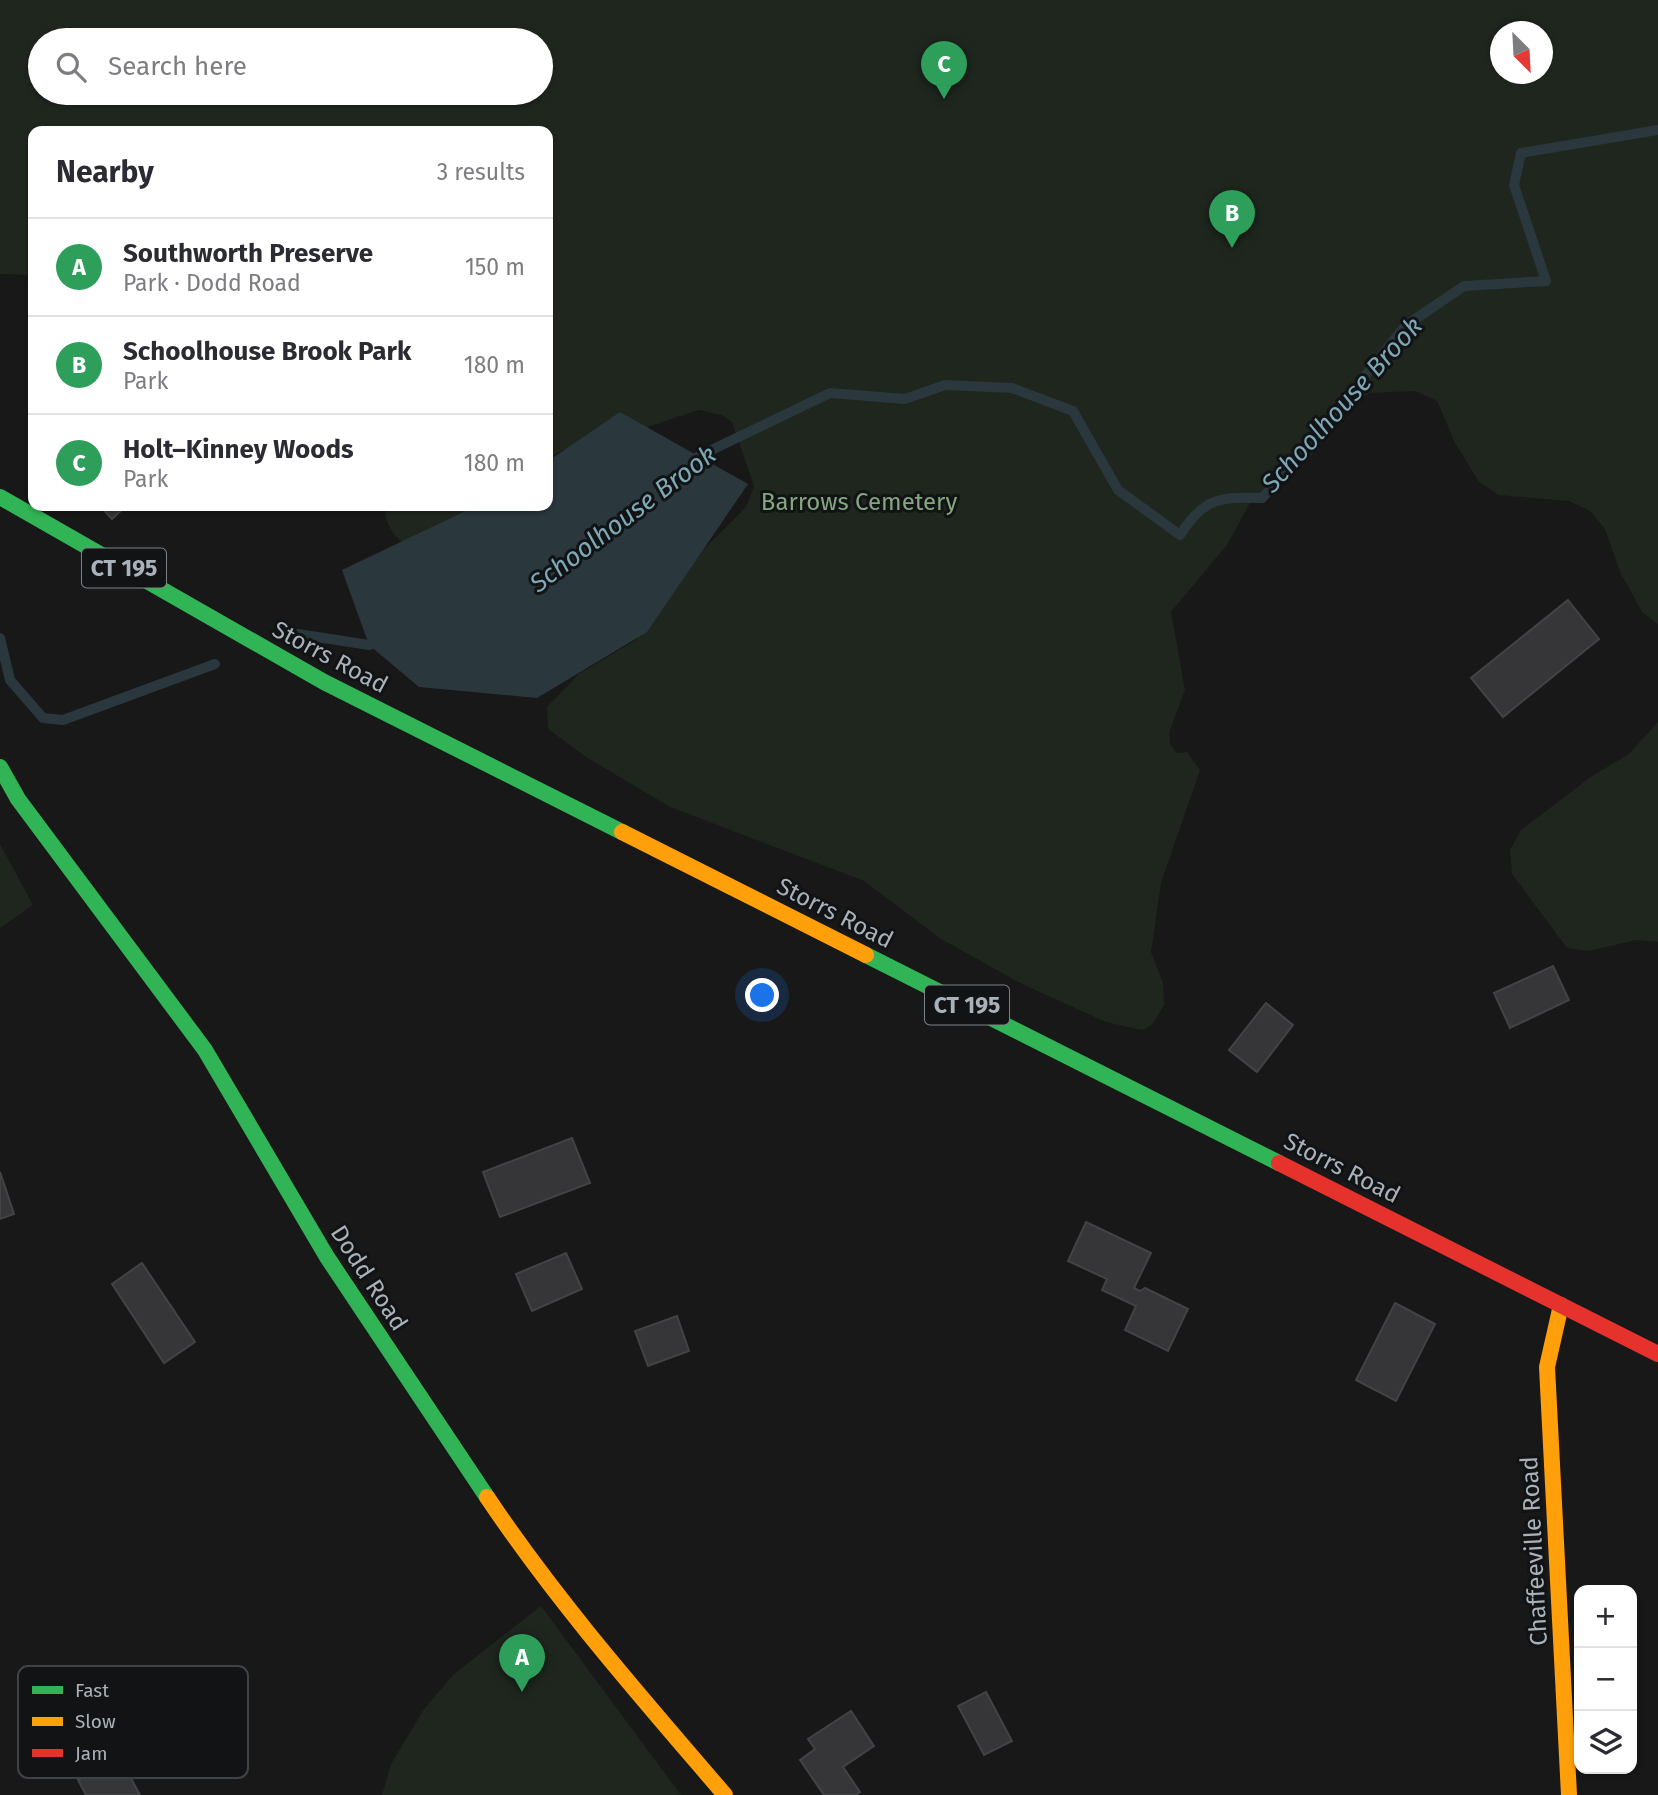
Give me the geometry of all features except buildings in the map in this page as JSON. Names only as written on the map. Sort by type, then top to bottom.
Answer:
[{"type":"main road","name":"Storrs Road","points":[[0,497],[324,682],[1658,1354]]},
{"type":"main road","name":"Dodd Road","points":[[0,767],[18,799],[205,1050],[327,1257],[522,1549],[576,1620],[725,1795]]},
{"type":"main road","name":"Chaffeeville Road","points":[[1561,1305],[1547,1367],[1569,1795]]},
{"type":"green space","name":"Barrows Cemetery","points":[[0,0],[1658,0],[1658,624],[1642,612],[1620,572],[1605,529],[1590,511],[1569,501],[1499,495],[1479,482],[1455,443],[1437,401],[1415,391],[1370,393],[1349,404],[1308,460],[1287,470],[1251,501],[1227,545],[1171,612],[1185,690],[1169,733],[1170,744],[1177,753],[1187,752],[1200,770],[1161,883],[1151,952],[1163,983],[1164,1005],[1152,1025],[1142,1030],[1106,1022],[1024,985],[941,939],[864,881],[670,807],[586,757],[548,729],[547,707],[579,674],[636,640],[685,568],[746,507],[754,486],[732,422],[722,415],[699,410],[644,428],[598,432],[553,455],[553,126],[28,126],[28,275],[0,274]]},
{"type":"green space","points":[[386,511],[472,511],[403,543],[389,526]]},
{"type":"green space","points":[[1658,722],[1658,942],[1636,940],[1589,951],[1567,948],[1512,874],[1510,850],[1521,830],[1592,776],[1629,754]]},
{"type":"green space","points":[[0,844],[33,905],[0,928]]},
{"type":"green space","points":[[541,1606],[681,1795],[382,1795],[391,1764],[424,1709],[454,1674]]},
{"type":"water","points":[[620,412],[748,484],[647,632],[537,698],[419,687],[369,645],[342,570],[466,511],[553,511],[553,458]]},
{"type":"waterway","name":"Schoolhouse Brook","points":[[690,463],[699,456],[830,393],[905,399],[945,385],[1012,388],[1073,411],[1118,490],[1180,535],[1205,506],[1224,499],[1262,498],[1305,451],[1405,326],[1464,286],[1546,281],[1514,185],[1521,153],[1658,130]]},
{"type":"waterway","name":"Schoolhouse Brook","points":[[298,634],[369,645],[379,641]]},
{"type":"waterway","name":"Schoolhouse Brook","points":[[0,638],[10,680],[43,718],[63,720],[215,664]]},
{"type":"traffic: fast","points":[[0,497],[324,682],[622,832]]},
{"type":"traffic: fast","points":[[0,767],[18,799],[205,1050],[327,1257],[487,1497]]},
{"type":"traffic: fast","points":[[866,955],[1279,1163]]},
{"type":"traffic: slow","points":[[622,832],[866,955]]},
{"type":"traffic: slow","points":[[1561,1305],[1547,1367],[1569,1795]]},
{"type":"traffic: slow","points":[[487,1497],[542,1575],[725,1795]]},
{"type":"traffic: jam","points":[[1279,1163],[1658,1354]]},
{"type":"place","name":"Holt–Kinney Woods","points":[[944,99]]},
{"type":"place","name":"Schoolhouse Brook Park","points":[[1232,248]]},
{"type":"place","name":"Southworth Preserve","points":[[522,1692]]}]
